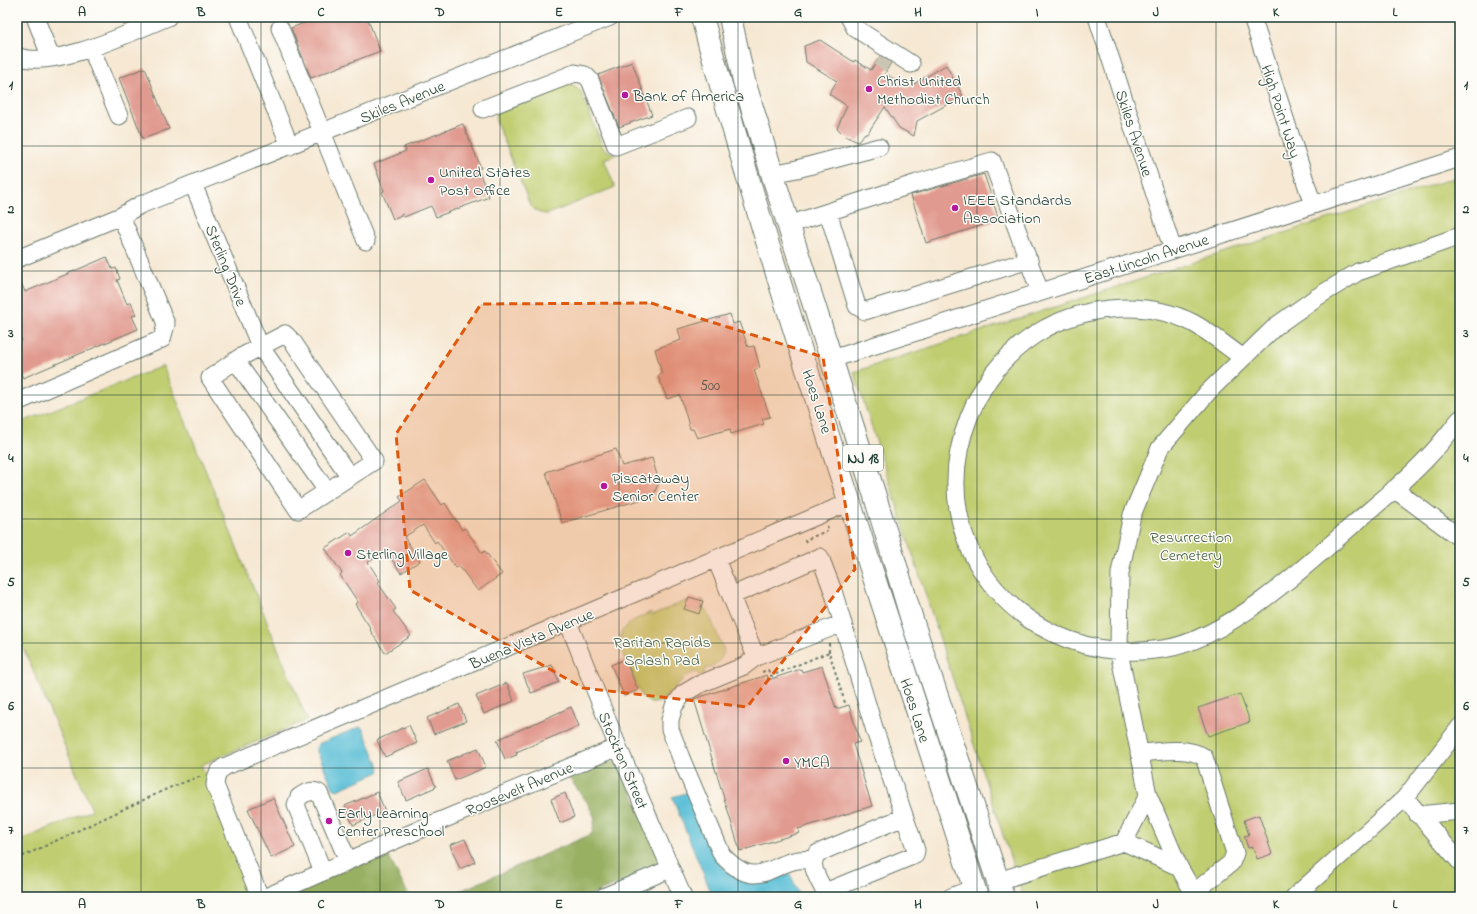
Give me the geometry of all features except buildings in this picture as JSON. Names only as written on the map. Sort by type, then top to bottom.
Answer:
[{"type":"highway","name":"Hoes Lane","points":[[702,17],[747,178],[975,892]]},
{"type":"highway","name":"Hoes Lane","points":[[730,17],[744,81],[772,174],[832,359],[913,624],[1000,889]]},
{"type":"street","points":[[35,17],[51,58]]},
{"type":"street","points":[[17,56],[35,60],[51,58],[91,48],[168,17]]},
{"type":"street","points":[[238,17],[290,146]]},
{"type":"street","name":"Skiles Avenue","points":[[17,259],[121,216],[140,205],[610,17]]},
{"type":"street","name":"Skiles Avenue","points":[[1097,17],[1173,250]]},
{"type":"street","name":"High Point Way","points":[[1252,17],[1313,205]]},
{"type":"street","points":[[852,23],[911,64],[898,69],[859,46],[852,23]]},
{"type":"street","points":[[280,28],[366,241]]},
{"type":"street","points":[[91,48],[119,116]]},
{"type":"street","points":[[483,109],[575,73],[581,73],[590,80],[616,146],[688,118]]},
{"type":"street","points":[[772,174],[797,169],[879,147]]},
{"type":"street","name":"East Lincoln Avenue","points":[[832,359],[1460,158]]},
{"type":"street","points":[[788,225],[992,161],[1040,292]]},
{"type":"street","name":"Sterling Drive","points":[[194,184],[260,346],[350,477]]},
{"type":"street","points":[[828,212],[857,306],[865,311],[1029,260]]},
{"type":"street","points":[[17,402],[162,339],[166,324],[121,216]]},
{"type":"street","points":[[1139,753],[1183,751],[1196,753],[1204,757],[1236,853],[1231,863],[1194,895],[1179,867],[1148,796],[1139,753],[1119,652],[1120,573],[1132,515],[1160,448],[1208,392],[1242,357],[1276,326],[1317,297],[1358,272],[1460,236]]},
{"type":"street","points":[[1242,357],[1194,324],[1181,318],[1148,310],[1103,310],[1084,313],[1056,323],[1027,340],[1001,363],[975,402],[961,441],[957,462],[956,489],[961,521],[975,558],[990,584],[1018,612],[1038,626],[1068,641],[1101,650],[1119,652],[1165,649],[1204,636],[1247,610],[1292,577],[1394,489],[1429,456],[1460,419]]},
{"type":"street","points":[[285,334],[293,342],[374,461],[298,510],[210,378],[260,346],[285,334]]},
{"type":"street","points":[[236,361],[327,491]]},
{"type":"street","points":[[1394,489],[1460,538]]},
{"type":"street","name":"Buena Vista Avenue","points":[[216,778],[219,771],[224,767],[850,502]]},
{"type":"street","points":[[731,596],[820,556],[834,591],[875,731],[916,850],[915,855],[826,895],[813,867],[813,860],[818,853],[904,817]]},
{"type":"street","points":[[716,559],[759,664]]},
{"type":"street","name":"Stockton Street","points":[[568,622],[618,747],[683,897]]},
{"type":"street","points":[[813,860],[802,859],[758,875],[747,874],[734,868],[722,855],[670,729],[674,706],[683,694],[698,685],[744,666],[759,664],[843,624]]},
{"type":"street","points":[[1294,897],[1405,798],[1460,727]]},
{"type":"street","name":"Roosevelt Avenue","points":[[266,897],[618,747]]},
{"type":"street","points":[[216,778],[217,792],[260,897]]},
{"type":"street","points":[[323,872],[296,805],[299,797],[308,792],[314,791],[319,793],[348,861]]},
{"type":"street","points":[[1000,889],[1124,842],[1148,796]]},
{"type":"street","points":[[1405,798],[1418,815],[1460,862]]},
{"type":"street","points":[[1418,815],[1460,811]]},
{"type":"street","points":[[1124,842],[1179,867]]},
{"type":"street","points":[[603,897],[670,869]]},
{"type":"street","points":[[951,897],[975,892]]},
{"type":"path","points":[[806,542],[805,540],[829,530],[826,523]]},
{"type":"path","points":[[830,639],[828,652],[846,706]]},
{"type":"path","points":[[759,664],[768,670],[771,676],[828,652]]},
{"type":"path","points":[[17,859],[169,788],[198,777],[216,778]]},
{"type":"highlighted area","points":[[651,303],[823,357],[855,569],[747,707],[583,688],[410,590],[396,434],[481,304]]},
{"type":"green space","points":[[564,85],[574,86],[581,92],[603,148],[615,155],[604,159],[615,187],[548,214],[540,213],[530,205],[496,121],[497,113]]},
{"type":"green space","name":"Resurrection Cemetery","points":[[1460,176],[1460,897],[1023,897],[854,372]]},
{"type":"green space","points":[[163,366],[307,720],[201,765],[260,897],[17,897],[17,842],[92,810],[17,633],[17,424]]},
{"type":"green space","name":"Raritan Rapids Splash Pad","points":[[700,599],[704,600],[702,608],[707,610],[724,650],[723,654],[714,665],[704,670],[704,675],[700,676],[696,672],[686,676],[662,701],[655,703],[649,702],[641,695],[622,654],[620,637],[622,631],[632,621],[651,612],[652,615],[688,600],[685,609],[699,613],[703,602]]},
{"type":"green space","points":[[618,759],[663,866],[586,897],[446,897],[592,834],[595,818],[587,802],[569,778]]},
{"type":"green space","points":[[386,852],[408,894],[413,897],[283,897]]},
{"type":"water","points":[[360,727],[363,729],[380,769],[379,772],[337,790],[333,788],[316,749],[318,744]]},
{"type":"water","points":[[689,792],[719,862],[727,870],[735,876],[751,880],[769,879],[790,874],[800,897],[713,897],[672,797]]},
{"type":"tunnel","points":[[879,57],[890,64]]},
{"type":"place","name":"Christ United Methodist Church","points":[[869,89]]},
{"type":"place","name":"Bank of America","points":[[625,95]]},
{"type":"place","name":"United States Post Office","points":[[431,180]]},
{"type":"place","name":"IEEE Standards Association","points":[[955,208]]},
{"type":"place","name":"Piscataway Senior Center","points":[[604,486]]},
{"type":"place","name":"Sterling Village","points":[[348,553]]},
{"type":"place","name":"YMCA","points":[[786,761]]},
{"type":"place","name":"Early Learning Center Preschool","points":[[329,821]]}]
